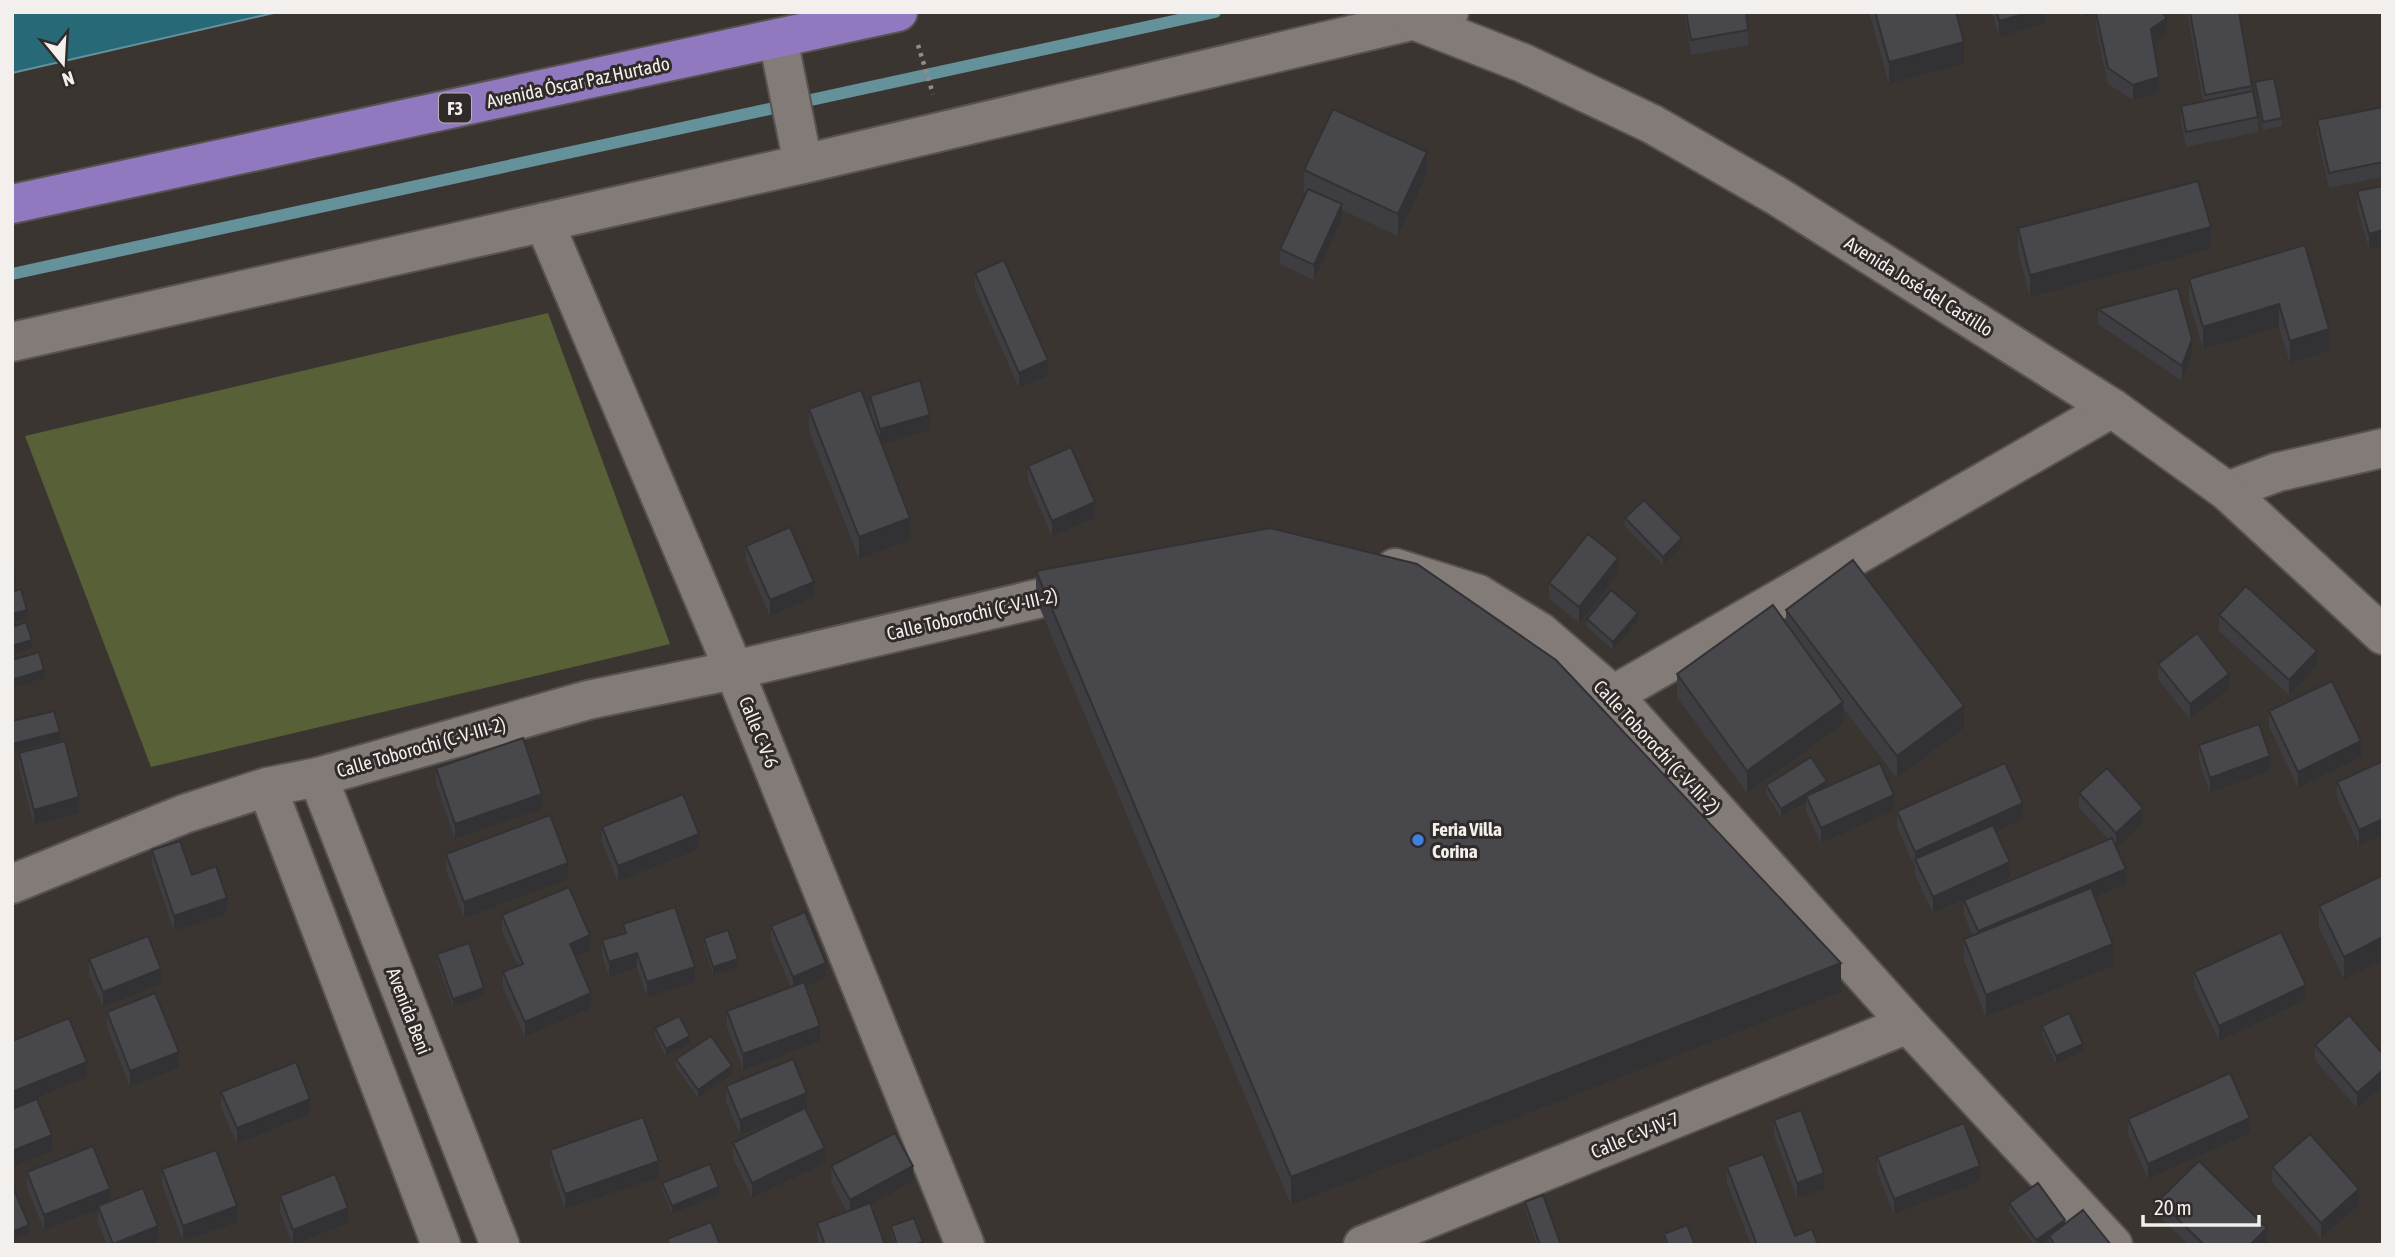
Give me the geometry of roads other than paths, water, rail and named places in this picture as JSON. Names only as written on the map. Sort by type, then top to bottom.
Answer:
[{"type":"highway","name":"Avenida Óscar Paz Hurtado","points":[[12,204],[778,38],[907,25]]},
{"type":"street","points":[[12,342],[544,222],[798,137],[944,131],[1411,16],[1449,12]]},
{"type":"street","name":"Avenida José del Castillo","points":[[1411,16],[1523,63],[1652,124],[1777,196],[2112,408],[2227,491],[2383,635]]},
{"type":"street","points":[[778,38],[798,137]]},
{"type":"street","name":"Calle C-V-6","points":[[544,222],[734,670],[965,1245]]},
{"type":"street","points":[[1613,695],[2112,408]]},
{"type":"street","points":[[2227,491],[2278,472],[2383,448]]},
{"type":"street","name":"Calle Toborochi (C-V-III-2)","points":[[1365,559],[1478,593],[1540,632],[1613,695],[1908,1024],[2113,1245]]},
{"type":"street","name":"Calle Toborochi (C-V-III-2)","points":[[12,884],[184,814],[267,787],[318,777],[588,700],[734,670],[1125,579]]},
{"type":"street","name":"Avenida Beni","points":[[318,777],[500,1245]]},
{"type":"street","points":[[267,787],[441,1245]]},
{"type":"street","name":"Calle C-V-IV-7","points":[[1363,1245],[1908,1024]]},
{"type":"water","points":[[12,12],[278,12],[12,73]]},
{"type":"waterway","points":[[12,274],[1215,12]]},
{"type":"place","name":"Feria Villa Corina","points":[[1418,840]]}]
